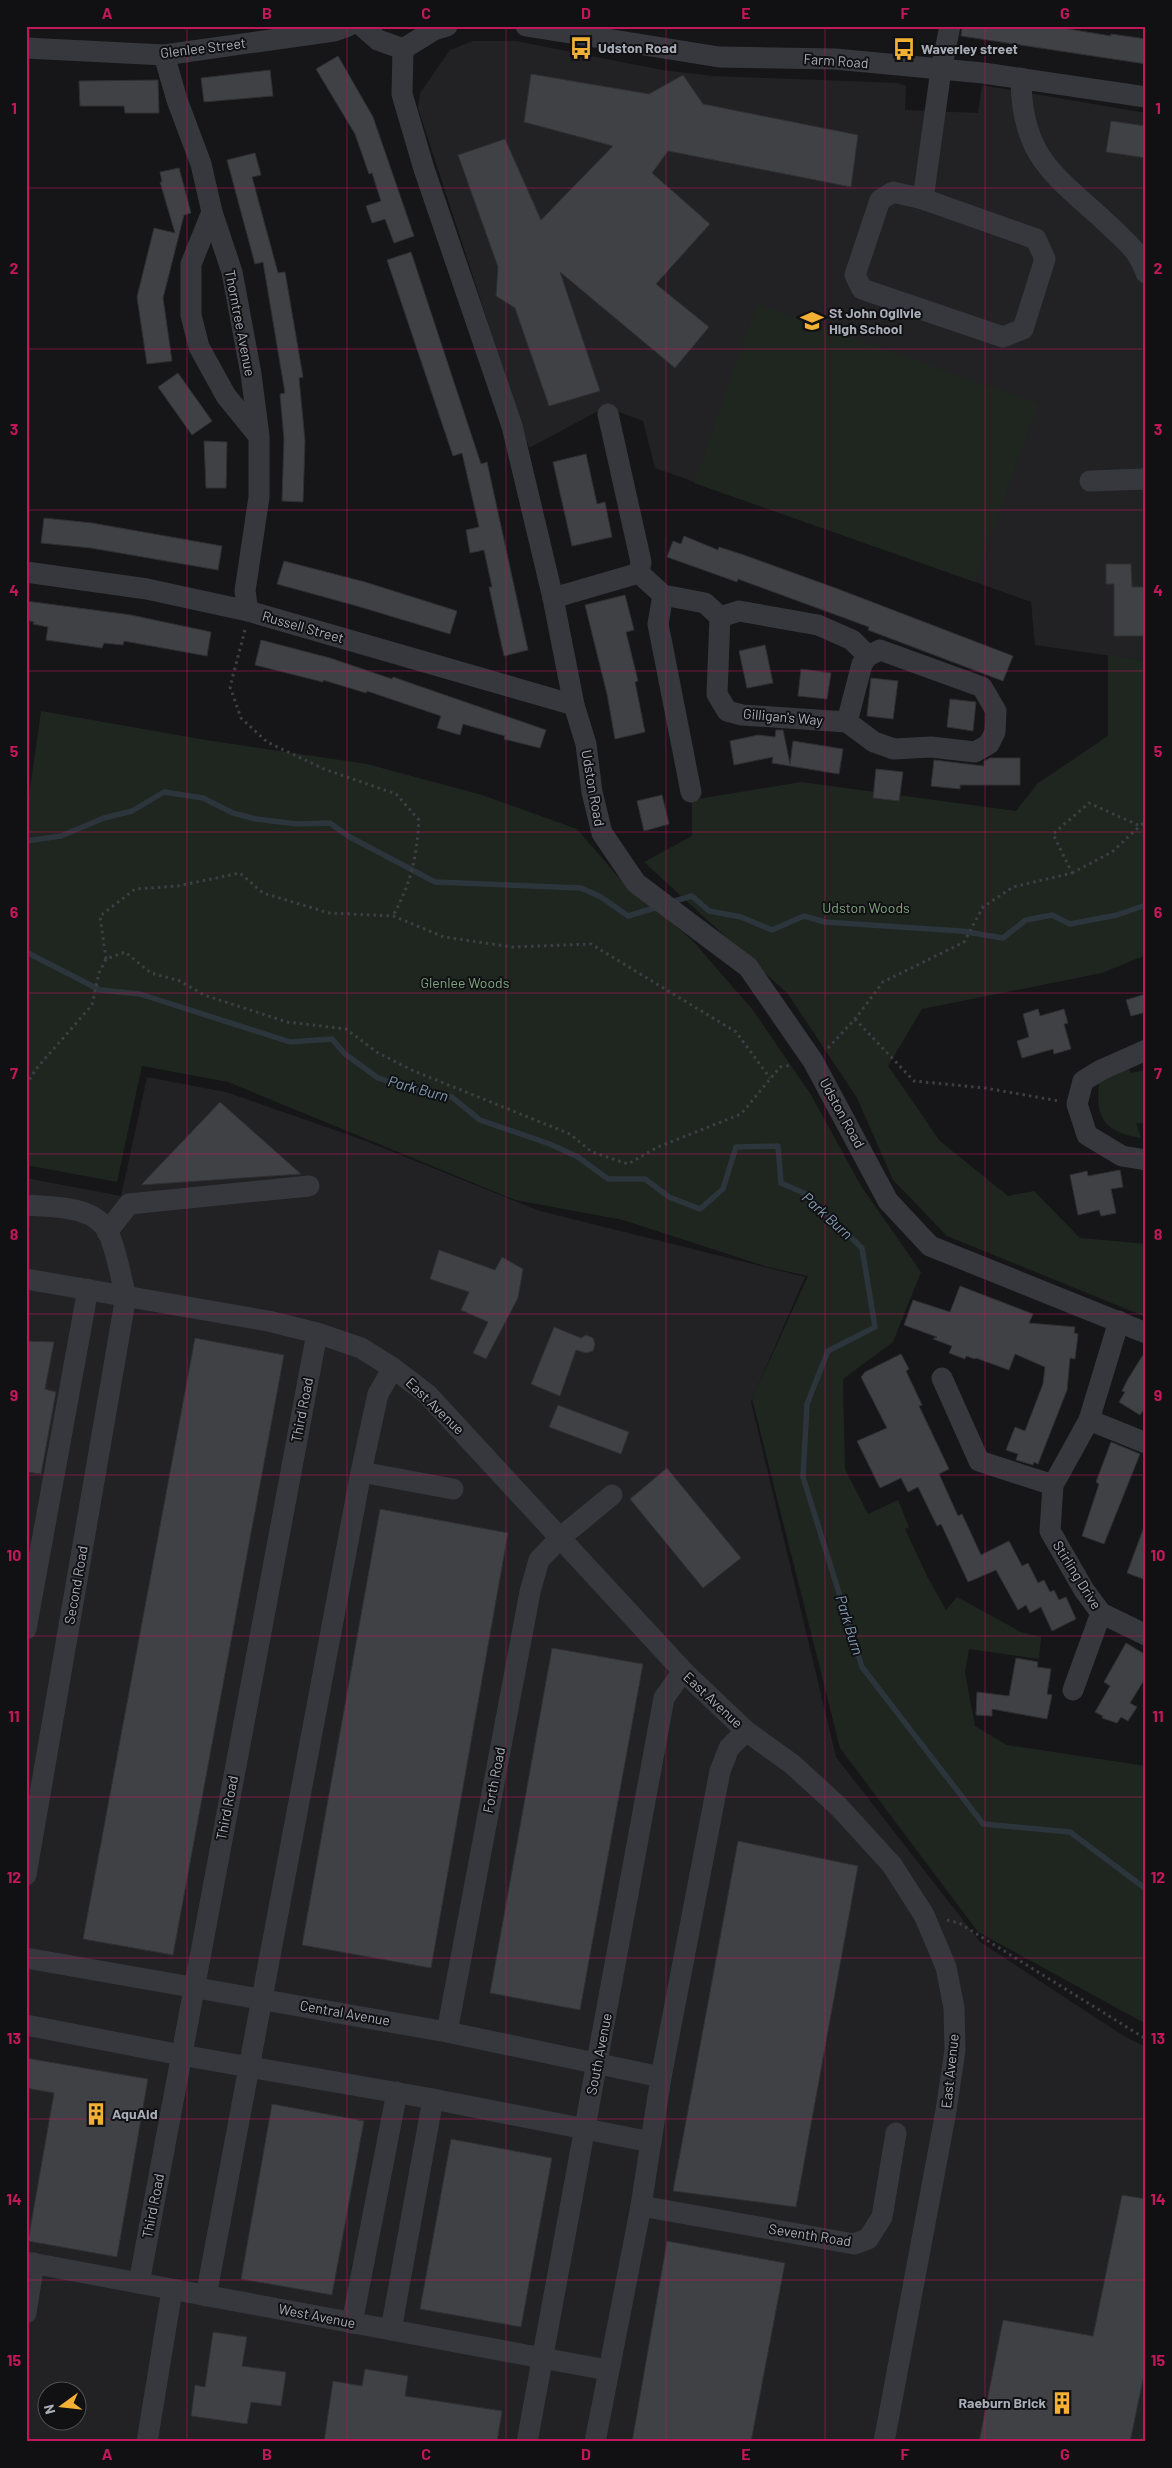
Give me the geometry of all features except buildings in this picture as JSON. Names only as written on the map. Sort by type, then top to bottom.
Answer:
[{"type":"street","name":"Glenlee Street","points":[[26,48],[164,54],[334,31],[348,26]]},
{"type":"street","points":[[362,26],[378,40],[403,49],[434,30],[447,26]]},
{"type":"street","name":"Farm Road","points":[[526,26],[719,57],[835,59],[1020,78],[1146,97]]},
{"type":"street","points":[[923,199],[940,70],[950,26]]},
{"type":"street","name":"Udston Road","points":[[403,49],[402,94],[424,169],[512,426],[553,598],[574,705],[586,744],[602,833],[636,883],[748,967],[813,1061],[888,1201],[930,1246],[1146,1333]]},
{"type":"street","name":"Thorntree Avenue","points":[[164,54],[177,100],[201,164],[212,212],[232,272],[251,374],[259,436],[259,497],[245,591],[248,612]]},
{"type":"street","points":[[1020,78],[1021,102],[1028,132],[1043,161],[1066,189],[1143,262]]},
{"type":"street","points":[[893,192],[923,199],[1036,239],[1045,259],[1023,329],[1003,337],[862,289],[855,275],[880,200],[893,192]]},
{"type":"street","points":[[212,212],[191,264],[191,315],[199,347],[226,396],[259,436]]},
{"type":"street","points":[[608,414],[641,562],[639,573]]},
{"type":"street","points":[[1090,482],[1146,480]]},
{"type":"street","name":"Russell Street","points":[[26,572],[147,588],[248,612],[574,705]]},
{"type":"street","points":[[553,598],[639,573]]},
{"type":"street","points":[[639,573],[662,594],[705,603],[720,617],[739,611],[818,625],[852,640],[868,656]]},
{"type":"street","points":[[662,594],[658,624],[691,792]]},
{"type":"street","name":"Gilligan's Way","points":[[720,617],[717,694],[727,710],[742,715],[847,722]]},
{"type":"street","points":[[880,650],[982,687],[996,711],[995,732],[989,744],[975,752],[931,747],[894,749],[874,742],[847,722],[862,664],[868,656],[880,650]]},
{"type":"street","points":[[1146,1050],[1101,1070],[1083,1081],[1077,1104],[1087,1135],[1122,1156],[1146,1160]]},
{"type":"street","points":[[107,1232],[129,1204],[309,1186]]},
{"type":"street","points":[[26,1205],[64,1207],[96,1218],[107,1232],[126,1296]]},
{"type":"street","name":"East Avenue","points":[[26,1279],[268,1320],[317,1333],[361,1348],[393,1368],[427,1394],[683,1671],[746,1731],[792,1764],[839,1806],[892,1865],[924,1915],[946,1967],[954,2008],[955,2050],[944,2121],[884,2442]]},
{"type":"street","points":[[26,1629],[88,1289]]},
{"type":"street","name":"Second Road","points":[[26,1875],[126,1296]]},
{"type":"street","name":"Stirling Drive","points":[[1119,1321],[1089,1420],[1053,1485],[1050,1531],[1084,1590],[1101,1613],[1146,1635]]},
{"type":"street","name":"Third Road","points":[[139,2283],[317,1333]]},
{"type":"street","points":[[206,2296],[361,1472],[378,1394],[393,1368]]},
{"type":"street","points":[[942,1378],[979,1460],[1053,1485]]},
{"type":"street","points":[[1089,1420],[1146,1443]]},
{"type":"street","points":[[361,1472],[453,1489]]},
{"type":"street","name":"Forth Road","points":[[447,2032],[530,1592],[539,1560],[561,1537],[612,1495]]},
{"type":"street","points":[[1073,1690],[1101,1613]]},
{"type":"street","name":"South Avenue","points":[[527,2442],[664,1698],[683,1671]]},
{"type":"street","points":[[594,2442],[641,2206],[661,2077],[720,1771],[729,1748],[746,1731]]},
{"type":"street","name":"Central Avenue","points":[[26,1958],[447,2032],[661,2077]]},
{"type":"street","points":[[26,2025],[181,2055],[397,2092],[584,2131],[651,2142]]},
{"type":"street","points":[[352,2323],[397,2092]]},
{"type":"street","points":[[391,2330],[433,2099]]},
{"type":"street","name":"Seventh Road","points":[[641,2206],[854,2244],[868,2239],[882,2217],[896,2133]]},
{"type":"street","points":[[26,2313],[30,2263]]},
{"type":"street","name":"West Avenue","points":[[30,2263],[607,2370]]},
{"type":"street","points":[[147,2442],[172,2290]]},
{"type":"path","points":[[248,612],[230,686],[241,718],[267,742],[324,769],[396,794],[419,820],[416,854],[408,888],[393,916]]},
{"type":"path","points":[[1072,873],[1052,834],[1089,803],[1140,826]]},
{"type":"path","points":[[106,959],[124,952],[151,973],[180,981],[204,995],[287,1022],[346,1029],[378,1053],[414,1071],[570,1134],[592,1152],[628,1164],[658,1148],[741,1114],[780,1067],[813,1061],[833,1044],[856,1019],[883,982],[964,942],[983,907],[1013,888],[1072,873],[1112,852],[1146,821]]},
{"type":"path","points":[[26,1085],[36,1069],[92,1005],[99,973],[106,959],[100,916],[135,889],[178,886],[240,873],[263,893],[329,913],[393,916],[444,937],[512,948],[591,944],[736,1032],[770,1078]]},
{"type":"path","points":[[856,1019],[914,1081],[985,1088],[1077,1104]]},
{"type":"path","points":[[924,1915],[959,1923],[1146,2039]]},
{"type":"shaded area","name":"St John Ogilvie High School","points":[[473,41],[516,41],[662,70],[714,76],[898,83],[906,86],[905,110],[978,113],[982,85],[1146,113],[1146,661],[1035,645],[1031,602],[655,468],[643,421],[606,407],[529,448],[418,108],[420,93],[450,50]]},
{"type":"shaded area","points":[[147,1077],[226,1092],[366,1141],[540,1211],[805,1277],[751,1402],[836,1757],[980,1942],[1127,2038],[1146,2047],[1146,2442],[26,2442],[26,1178],[121,1196]]},
{"type":"green space","points":[[757,304],[1038,403],[975,582],[694,483]]},
{"type":"green space","name":"Udston Woods","points":[[1108,655],[1146,661],[1146,955],[1102,973],[922,1009],[888,1066],[940,1141],[1008,1196],[1034,1191],[1080,1238],[1146,1244],[1146,1317],[947,1236],[893,1180],[857,1098],[788,994],[644,862],[692,836],[692,800],[801,782],[1016,811],[1037,784],[1108,736]]},
{"type":"green space","name":"Glenlee Woods","points":[[41,711],[206,740],[367,764],[482,795],[577,829],[620,879],[692,940],[752,1009],[810,1093],[861,1186],[921,1272],[893,1342],[843,1379],[845,1469],[868,1514],[898,1500],[909,1527],[905,1529],[927,1576],[946,1610],[957,1597],[1021,1632],[1041,1637],[1039,1659],[969,1649],[965,1672],[975,1726],[1007,1745],[1146,1766],[1146,2024],[978,1932],[840,1748],[752,1399],[808,1276],[768,1267],[623,1220],[515,1200],[228,1082],[142,1066],[117,1182],[26,1165],[26,804],[28,803]]},
{"type":"green space","points":[[1127,1065],[1131,1073],[1146,1070],[1146,1123],[1136,1123],[1141,1138],[1119,1132],[1111,1127],[1105,1122],[1099,1106],[1099,1082]]},
{"type":"waterway","points":[[26,841],[61,836],[104,818],[132,811],[164,792],[203,798],[233,813],[256,819],[297,824],[330,823],[348,836],[435,882],[581,888],[601,897],[628,916],[658,907]]},
{"type":"waterway","points":[[671,902],[692,896],[709,911],[741,917],[772,930],[804,916],[825,922],[961,931],[1003,938],[1026,920],[1052,915],[1070,924],[1117,915],[1146,905]]},
{"type":"waterway","name":"Park Burn","points":[[26,952],[100,990],[140,994],[290,1042],[332,1039],[345,1054],[378,1078],[419,1091],[452,1097],[480,1120],[550,1144],[578,1157],[608,1179],[645,1179],[669,1197],[700,1209],[723,1189],[736,1147],[778,1146],[781,1183],[806,1194],[862,1248],[875,1327],[828,1351],[807,1404],[803,1477],[862,1667],[983,1824],[1070,1832],[1146,1889]]},
{"type":"place","name":"Udston Road","points":[[581,48]]},
{"type":"place","name":"Waverley street","points":[[904,49]]},
{"type":"place","name":"St John Ogilvie High School","points":[[812,321]]},
{"type":"place","name":"AquAid","points":[[96,2114]]},
{"type":"place","name":"Raeburn Brick","points":[[1062,2403]]}]
